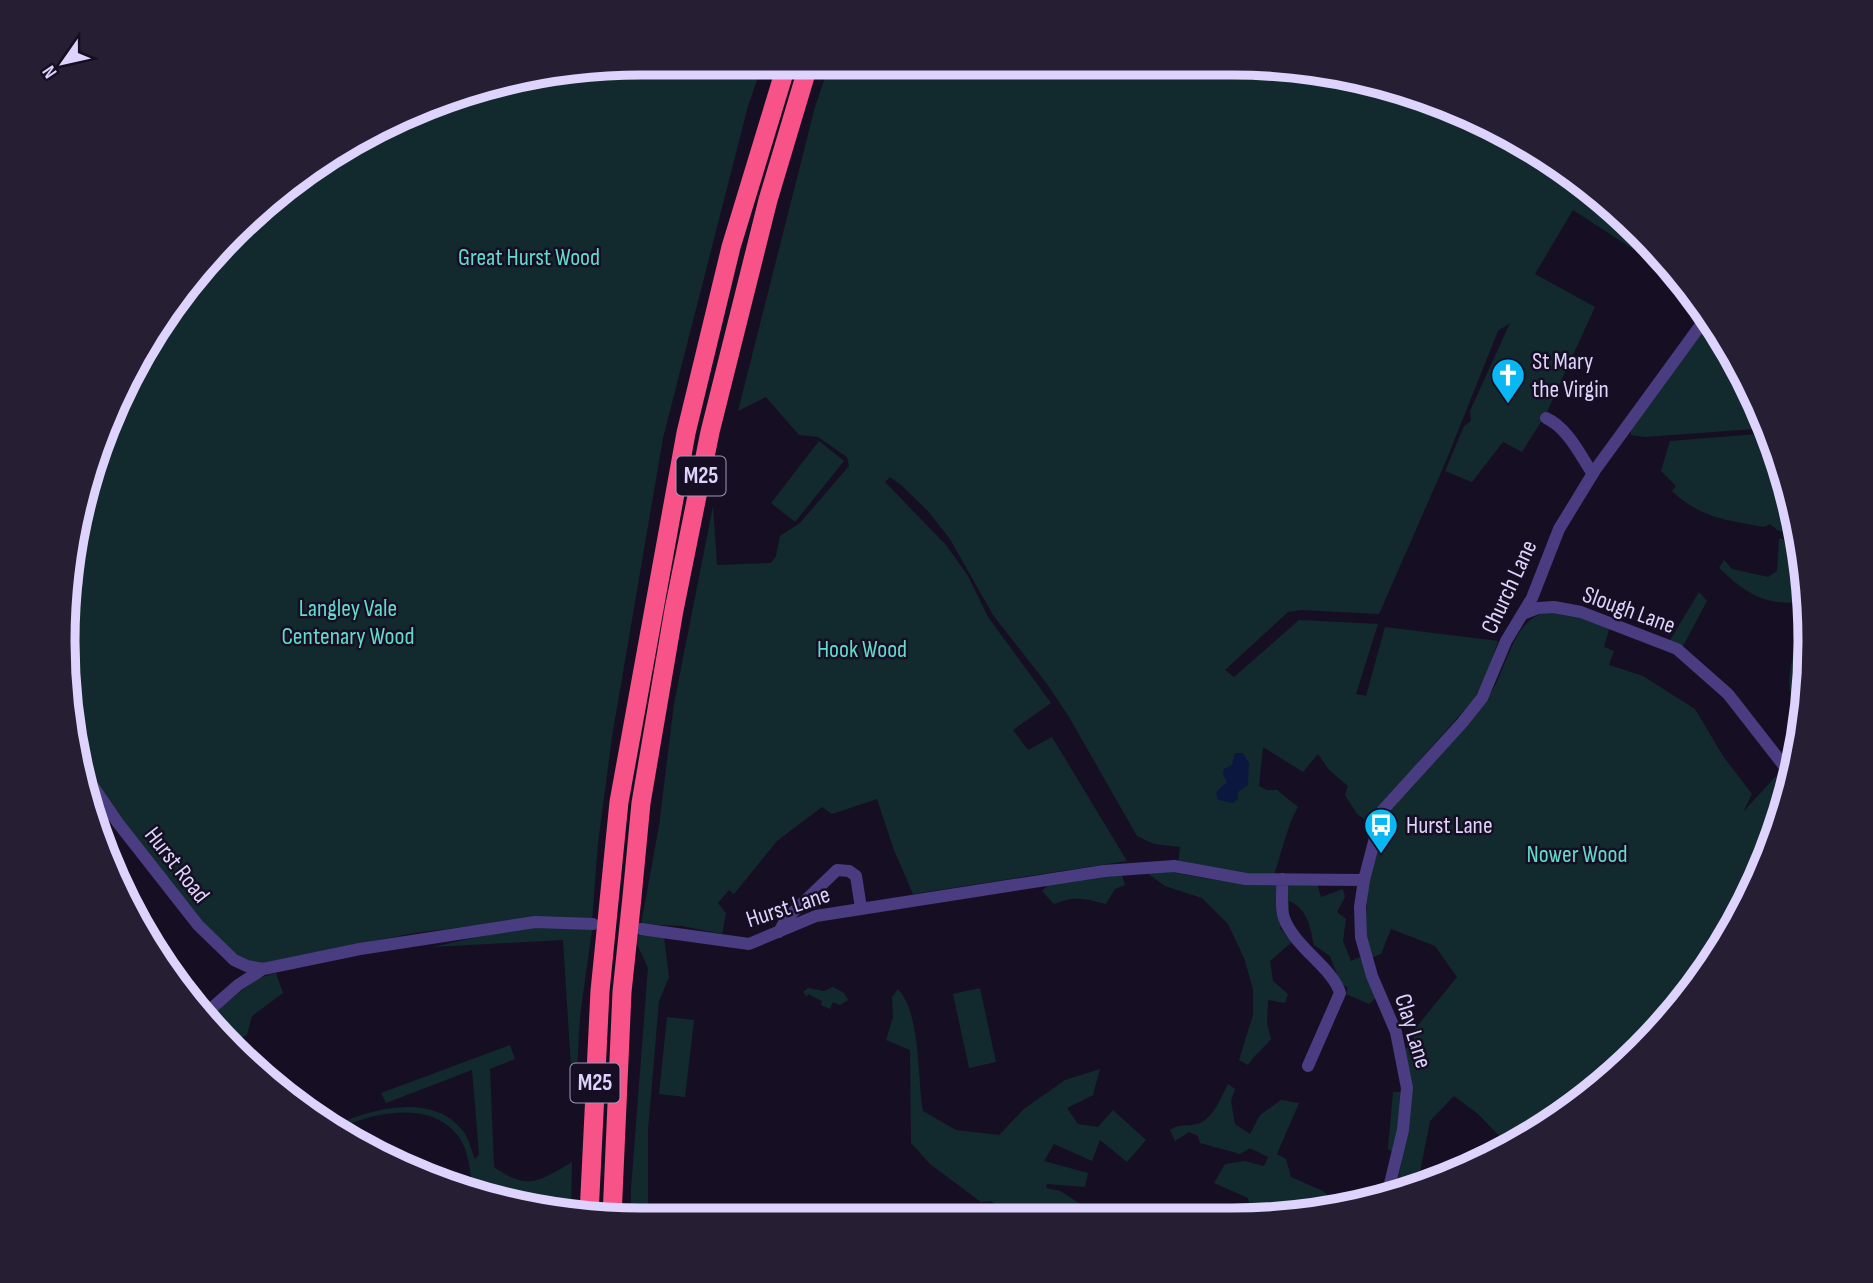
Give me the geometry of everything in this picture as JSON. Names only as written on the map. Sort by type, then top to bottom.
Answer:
[{"type":"highway","name":"M25","points":[[589,1205],[600,991],[618,802],[686,433],[731,247],[783,75]]},
{"type":"highway","name":"M25","points":[[612,1207],[622,992],[630,909],[641,803],[674,610],[713,419],[768,200],[806,75]]},
{"type":"street","name":"Church Lane","points":[[1364,880],[1382,811],[1482,698],[1506,642],[1537,584],[1559,529],[1593,474],[1701,325]]},
{"type":"street","points":[[1546,418],[1556,423],[1566,434],[1593,474]]},
{"type":"street","points":[[1537,584],[1555,607]]},
{"type":"street","name":"Slough Lane","points":[[1522,614],[1538,608],[1555,607],[1581,612],[1677,649],[1728,694],[1784,765]]},
{"type":"street","name":"Hurst Road","points":[[96,790],[185,909],[234,960],[263,969]]},
{"type":"street","name":"Hurst Lane","points":[[641,929],[749,944],[816,916],[1104,872],[1174,866],[1246,879],[1364,880]]},
{"type":"street","points":[[779,932],[786,919],[838,870],[849,871],[856,876],[861,908]]},
{"type":"street","points":[[1282,879],[1283,916],[1297,942],[1337,983],[1340,993],[1308,1066]]},
{"type":"street","name":"Clay Lane","points":[[1364,880],[1360,907],[1361,937],[1372,975],[1396,1032],[1407,1088],[1403,1130],[1390,1185]]},
{"type":"street","points":[[211,1009],[238,985],[263,969],[360,949],[535,922],[593,924]]},
{"type":"street","points":[[234,960],[241,973],[238,985]]},
{"type":"green space","name":"Langley Vale Centenary Wood","points":[[759,75],[748,106],[663,438],[612,737],[598,843],[592,921],[546,917],[414,933],[259,964],[238,959],[218,941],[116,814],[93,780],[86,752],[76,679],[76,604],[86,531],[105,459],[134,391],[171,327],[216,268],[268,216],[327,171],[391,134],[459,105],[531,86],[604,76]]},
{"type":"green space","points":[[826,75],[1232,75],[1269,76],[1342,86],[1414,105],[1448,118],[1515,151],[1576,192],[1635,245],[1633,249],[1573,210],[1535,274],[1595,307],[1546,414],[1522,452],[1503,442],[1472,482],[1445,471],[1464,426],[1471,421],[1470,411],[1510,323],[1498,331],[1446,461],[1379,614],[1301,610],[1288,612],[1225,670],[1234,677],[1299,620],[1378,624],[1356,694],[1366,696],[1385,627],[1498,641],[1487,675],[1474,699],[1419,761],[1459,729],[1485,702],[1515,639],[1532,618],[1544,612],[1565,612],[1610,626],[1604,647],[1614,651],[1609,665],[1643,676],[1695,709],[1723,756],[1752,794],[1743,812],[1776,776],[1780,780],[1768,824],[1759,835],[1761,842],[1755,858],[1722,925],[1702,956],[1681,986],[1632,1042],[1576,1091],[1502,1139],[1478,1114],[1454,1096],[1430,1121],[1419,1176],[1398,1182],[1402,1158],[1388,1149],[1393,1092],[1410,1092],[1405,1050],[1414,1040],[1414,1030],[1457,977],[1435,946],[1391,929],[1381,954],[1371,958],[1365,930],[1369,876],[1381,831],[1357,814],[1345,795],[1348,786],[1329,770],[1318,754],[1303,772],[1263,747],[1259,786],[1267,790],[1277,790],[1298,807],[1274,875],[1243,875],[1178,864],[1180,847],[1154,844],[1137,836],[1069,717],[993,615],[950,539],[927,510],[890,477],[885,482],[946,545],[968,576],[988,617],[1051,703],[1013,730],[1028,750],[1052,737],[1127,861],[913,894],[894,850],[877,799],[832,814],[822,807],[777,841],[734,894],[729,890],[718,903],[726,913],[722,934],[682,926],[641,924],[659,826],[674,704],[713,506],[717,565],[771,563],[776,556],[780,536],[800,523],[849,466],[847,457],[818,437],[799,435],[766,397],[738,411],[815,107]]},
{"type":"green space","points":[[1704,330],[1722,358],[1756,429],[1645,437],[1631,435],[1631,430]]},
{"type":"green space","points":[[1758,434],[1768,459],[1787,533],[1777,530],[1770,524],[1764,527],[1726,520],[1682,500],[1672,491],[1676,486],[1661,471],[1670,441]]},
{"type":"green space","points":[[819,441],[844,461],[795,522],[771,503]]},
{"type":"green space","points":[[1779,538],[1789,541],[1797,603],[1758,597],[1719,568],[1724,560],[1732,569],[1768,577],[1777,571]]},
{"type":"green space","points":[[1699,592],[1707,601],[1682,648],[1669,642]]},
{"type":"green space","points":[[1798,641],[1795,698],[1790,689],[1790,676]]},
{"type":"green space","points":[[1167,871],[1242,883],[1317,883],[1321,897],[1343,889],[1345,897],[1337,912],[1346,919],[1343,941],[1351,961],[1360,957],[1377,997],[1369,1004],[1346,994],[1348,987],[1341,985],[1330,956],[1314,945],[1304,914],[1289,901],[1289,914],[1280,928],[1292,942],[1270,961],[1273,981],[1288,994],[1285,1003],[1268,1000],[1267,1023],[1271,1039],[1248,1065],[1239,1060],[1253,1015],[1253,989],[1244,958],[1228,924],[1202,898],[1165,886],[1147,873]]},
{"type":"green space","points":[[1122,875],[1125,885],[1115,889],[1106,904],[1074,899],[1054,904],[1042,891],[1048,885]]},
{"type":"green space","points":[[528,926],[592,930],[580,1016],[576,1088],[572,1083],[563,940],[432,947]]},
{"type":"green space","points":[[638,935],[664,937],[669,977],[659,1001],[648,1130],[648,1208],[631,1208],[648,968],[636,942]]},
{"type":"green space","points":[[276,973],[283,993],[252,1016],[247,1035],[239,1039],[214,1013],[256,979]]},
{"type":"green space","points":[[833,987],[844,993],[848,1000],[840,1005],[833,1002],[830,1009],[821,1005],[822,1001],[808,994],[807,997],[803,992],[808,988],[824,991]]},
{"type":"green space","points":[[980,988],[996,1062],[969,1068],[953,994]]},
{"type":"green space","points":[[898,989],[911,1014],[923,1111],[956,1130],[999,1135],[1024,1109],[1065,1080],[1100,1069],[1093,1095],[1067,1108],[1078,1124],[1098,1127],[1113,1110],[1146,1140],[1127,1162],[1100,1140],[1092,1161],[1054,1144],[1044,1161],[1088,1173],[1085,1187],[1047,1184],[1046,1188],[1060,1191],[1086,1208],[1001,1208],[991,1201],[981,1202],[930,1164],[911,1143],[910,1050],[886,1040],[893,1017],[892,997]]},
{"type":"green space","points":[[667,1017],[694,1020],[685,1097],[659,1094]]},
{"type":"green space","points":[[510,1045],[515,1059],[490,1069],[494,1167],[516,1179],[533,1181],[572,1162],[571,1203],[531,1197],[472,1182],[469,1162],[459,1137],[448,1125],[434,1118],[402,1113],[370,1117],[347,1125],[343,1122],[384,1109],[402,1107],[435,1111],[450,1118],[462,1130],[475,1159],[479,1154],[472,1070],[386,1103],[381,1093]]},
{"type":"green space","points":[[1228,1084],[1235,1089],[1231,1101],[1235,1124],[1250,1134],[1260,1115],[1281,1100],[1299,1103],[1277,1154],[1286,1159],[1291,1177],[1323,1191],[1331,1199],[1250,1208],[1248,1198],[1214,1183],[1225,1164],[1244,1161],[1264,1166],[1268,1157],[1250,1148],[1240,1154],[1200,1143],[1198,1136],[1189,1132],[1175,1141],[1170,1130],[1203,1122],[1216,1107]]},
{"type":"water","points":[[1235,753],[1243,753],[1249,763],[1248,785],[1238,792],[1238,799],[1233,803],[1218,800],[1216,792],[1227,782],[1224,769],[1232,765]]},
{"type":"place","name":"St Mary the Virgin","points":[[1508,405]]},
{"type":"place","name":"Hurst Lane","points":[[1381,855]]},
{"type":"park label","name":"Great Hurst Wood","points":[[529,257]]},
{"type":"park label","name":"Hook Wood","points":[[862,649]]},
{"type":"park label","name":"Nower Wood","points":[[1577,854]]}]
